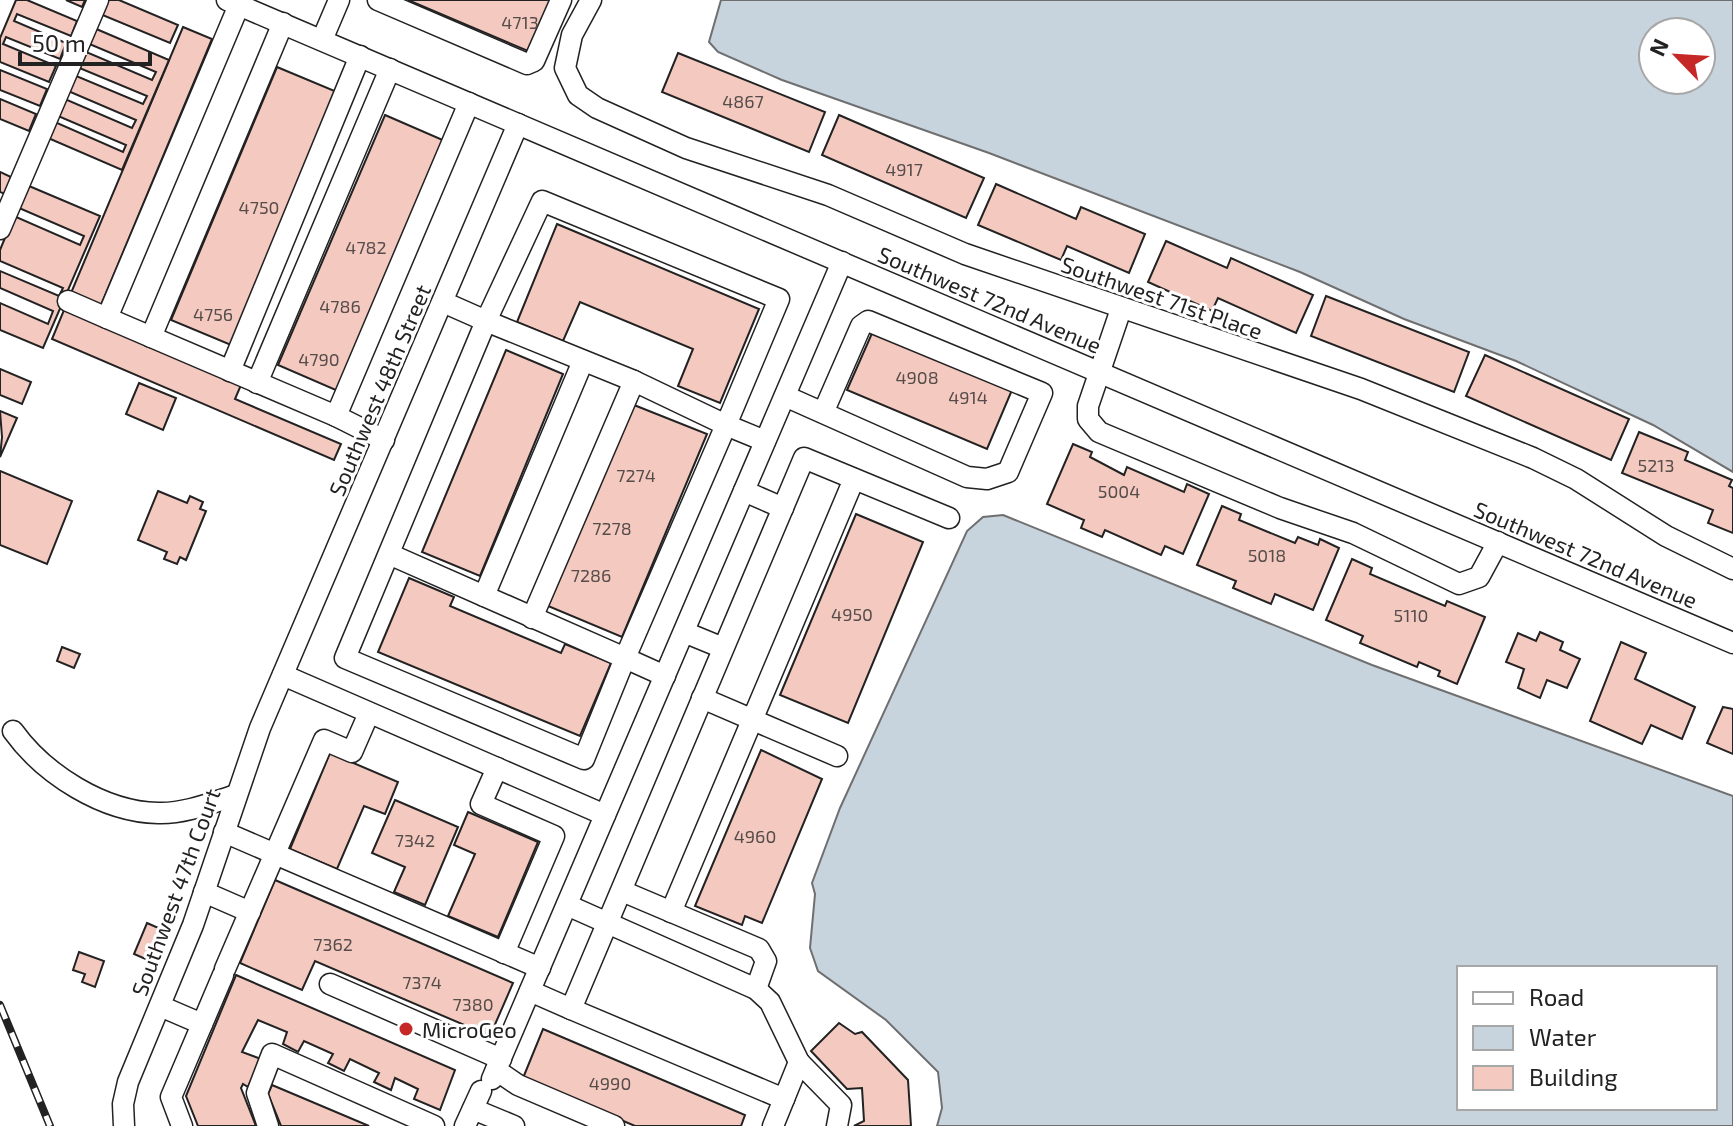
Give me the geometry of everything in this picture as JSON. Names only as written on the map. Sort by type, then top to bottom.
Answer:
[{"type":"street","points":[[0,229],[98,0]]},
{"type":"street","points":[[322,40],[339,0]]},
{"type":"street","points":[[378,0],[527,64],[534,61],[561,0]]},
{"type":"street","name":"Southwest 71st Place","points":[[591,0],[566,56],[571,86],[597,108],[686,148],[810,188],[952,250],[1361,389],[1533,458],[1576,479],[1666,536],[1733,569]]},
{"type":"street","points":[[107,318],[233,3]]},
{"type":"street","name":"Southwest 72nd Avenue","points":[[233,3],[1733,643]]},
{"type":"street","points":[[151,337],[283,23]]},
{"type":"street","points":[[230,371],[360,56]]},
{"type":"street","points":[[257,383],[390,69]]},
{"type":"street","points":[[336,416],[469,103]]},
{"type":"street","name":"Southwest 48th Street","points":[[283,675],[518,124]]},
{"type":"street","points":[[542,201],[779,299],[584,759],[345,658],[486,321],[542,201]]},
{"type":"street","points":[[485,1089],[540,968],[842,262]]},
{"type":"street","points":[[68,301],[336,416],[384,440]]},
{"type":"street","points":[[443,302],[634,381],[765,441]]},
{"type":"street","points":[[1121,309],[1098,372],[1088,419],[1099,432],[1280,508],[1353,533],[1459,584],[1479,577],[1498,542]]},
{"type":"street","points":[[785,396],[823,413],[967,477],[987,479],[1008,472],[1042,393],[868,321],[861,326],[823,413]]},
{"type":"street","points":[[484,596],[583,361]]},
{"type":"street","points":[[532,618],[634,381]]},
{"type":"street","points":[[571,1009],[804,458],[949,518]]},
{"type":"street","points":[[671,912],[854,479]]},
{"type":"street","points":[[744,491],[783,508]]},
{"type":"street","points":[[389,554],[665,676]]},
{"type":"street","points":[[684,632],[723,648]]},
{"type":"street","points":[[283,675],[605,815]]},
{"type":"street","name":"Southwest 47th Court","points":[[124,1126],[128,1082],[204,892],[236,795],[283,675]]},
{"type":"street","points":[[702,698],[837,756]]},
{"type":"street","points":[[182,1126],[171,1097],[324,740],[352,752],[369,713]]},
{"type":"street","points":[[13,731],[30,756],[81,790],[134,811],[161,813],[236,795]]},
{"type":"street","points":[[497,768],[481,804],[554,836],[504,953]]},
{"type":"street","points":[[224,832],[540,968]]},
{"type":"street","points":[[622,891],[764,954],[766,961],[756,989]]},
{"type":"street","points":[[204,892],[250,912]]},
{"type":"street","points":[[567,905],[756,989],[775,1011],[799,1062],[837,1099],[842,1111],[837,1126]]},
{"type":"street","points":[[330,984],[485,1089],[514,1126]]},
{"type":"street","points":[[530,991],[784,1099]]},
{"type":"street","points":[[160,1006],[202,1024]]},
{"type":"street","points":[[268,1126],[257,1093],[272,1054],[434,1126]]},
{"type":"street","points":[[773,1126],[799,1062]]},
{"type":"street","points":[[485,1089],[518,1085],[614,1126]]},
{"type":"water","points":[[721,0],[1733,0],[1733,472],[1653,425],[1516,361],[1404,319],[1300,272],[989,153],[782,80],[718,52],[709,42]]},
{"type":"water","points":[[1003,515],[1372,665],[1733,796],[1733,1126],[937,1126],[942,1108],[938,1072],[886,1020],[818,971],[810,948],[815,894],[812,883],[840,808],[967,531],[983,517]]},
{"type":"building","points":[[16,0],[27,0],[77,21],[71,36],[17,14],[14,21],[66,43],[60,59],[6,37],[3,44],[56,66],[49,82],[0,62],[0,38]]},
{"type":"building","points":[[66,0],[85,0],[82,7]]},
{"type":"building","points":[[105,0],[119,0],[178,25],[170,43],[100,14]]},
{"type":"building","points":[[408,0],[558,0],[535,54]]},
{"type":"building","points":[[183,27],[212,39],[101,305],[71,293]]},
{"type":"building","points":[[94,28],[169,60],[122,170],[48,138],[55,122],[123,152],[126,145],[58,116],[65,99],[132,128],[136,120],[68,91],[74,75],[143,104],[147,96],[77,67],[84,51],[152,80],[156,72],[87,43]]},
{"type":"building","points":[[678,53],[825,112],[809,152],[662,92]]},
{"type":"building","points":[[277,67],[337,92],[231,345],[171,320]]},
{"type":"building","points":[[0,70],[47,89],[40,106],[0,90]]},
{"type":"building","points":[[0,99],[36,114],[29,131],[0,119]]},
{"type":"building","points":[[385,115],[445,141],[338,391],[278,365]]},
{"type":"building","points":[[839,115],[984,178],[966,218],[822,155]]},
{"type":"building","points":[[0,172],[11,177],[5,194],[0,192]]},
{"type":"building","points":[[996,184],[1076,219],[1081,207],[1145,234],[1129,273],[1067,246],[1061,260],[978,225]]},
{"type":"building","points":[[29,186],[100,216],[43,348],[0,330],[0,303],[48,324],[53,311],[0,288],[0,271],[59,296],[63,288],[0,261],[0,250],[14,216],[80,245],[84,236],[19,208]]},
{"type":"building","points":[[557,224],[759,309],[720,403],[678,386],[693,349],[580,302],[563,341],[517,322]]},
{"type":"building","points":[[1166,241],[1227,268],[1231,258],[1313,295],[1296,333],[1218,298],[1212,311],[1148,282]]},
{"type":"building","points":[[1326,296],[1469,352],[1454,392],[1311,336]]},
{"type":"building","points":[[64,310],[241,385],[235,399],[341,444],[334,460],[52,339]]},
{"type":"building","points":[[873,331],[1012,390],[987,449],[847,390]]},
{"type":"building","points":[[506,350],[563,374],[480,576],[422,552]]},
{"type":"building","points":[[1485,355],[1629,419],[1611,460],[1466,396]]},
{"type":"building","points":[[0,369],[31,382],[22,404],[0,395]]},
{"type":"building","points":[[139,383],[176,398],[163,430],[126,414]]},
{"type":"building","points":[[634,405],[707,434],[622,637],[548,606]]},
{"type":"building","points":[[0,411],[17,418],[0,457],[2,437]]},
{"type":"building","points":[[1639,432],[1688,452],[1685,460],[1732,480],[1729,486],[1733,488],[1733,533],[1708,523],[1713,510],[1622,473]]},
{"type":"building","points":[[1073,444],[1092,452],[1090,457],[1124,475],[1127,467],[1184,492],[1187,484],[1209,494],[1183,554],[1165,546],[1161,555],[1105,530],[1102,537],[1081,528],[1084,520],[1047,504]]},
{"type":"building","points":[[0,471],[72,501],[47,564],[0,545]]},
{"type":"building","points":[[158,491],[187,503],[190,496],[203,502],[200,509],[206,511],[186,560],[180,557],[177,564],[164,559],[167,552],[138,540]]},
{"type":"building","points":[[1222,506],[1241,514],[1239,520],[1295,543],[1298,537],[1318,545],[1320,539],[1339,548],[1313,610],[1275,594],[1271,604],[1233,588],[1236,581],[1197,565]]},
{"type":"building","points":[[856,514],[923,542],[848,723],[780,695]]},
{"type":"building","points":[[1352,559],[1372,568],[1370,574],[1445,606],[1447,601],[1485,617],[1457,684],[1438,676],[1440,671],[1419,662],[1417,667],[1360,643],[1363,636],[1326,620]]},
{"type":"building","points":[[409,578],[454,597],[450,606],[561,653],[565,644],[611,663],[580,736],[378,652]]},
{"type":"building","points":[[1540,632],[1563,642],[1560,650],[1580,659],[1567,688],[1547,680],[1540,698],[1518,688],[1524,669],[1506,662],[1518,633],[1536,641]]},
{"type":"building","points":[[1621,642],[1646,653],[1635,679],[1695,707],[1682,739],[1651,725],[1642,744],[1590,721]]},
{"type":"building","points":[[62,647],[80,654],[74,668],[57,661]]},
{"type":"building","points":[[1723,707],[1733,709],[1733,754],[1707,743]]},
{"type":"building","points":[[761,750],[822,779],[762,923],[745,916],[742,925],[695,906]]},
{"type":"building","points":[[330,753],[398,782],[385,814],[364,806],[337,869],[290,849]]},
{"type":"building","points":[[395,800],[458,827],[425,905],[394,892],[405,867],[372,853]]},
{"type":"building","points":[[468,812],[538,842],[498,937],[448,916],[475,854],[454,845]]},
{"type":"building","points":[[275,880],[513,983],[490,1036],[315,961],[302,990],[240,963]]},
{"type":"building","points":[[147,923],[163,930],[150,961],[134,954]]},
{"type":"building","points":[[79,952],[104,961],[95,987],[82,982],[85,974],[73,970]]},
{"type":"building","points":[[236,975],[455,1070],[440,1110],[414,1099],[418,1089],[395,1078],[391,1090],[374,1082],[379,1073],[350,1059],[344,1071],[328,1063],[333,1054],[304,1041],[298,1052],[283,1044],[287,1032],[258,1020],[242,1052],[261,1059],[248,1087],[243,1084],[241,1088],[256,1126],[198,1126],[186,1096]]},
{"type":"building","points":[[839,1023],[855,1034],[862,1032],[908,1080],[911,1126],[854,1126],[864,1121],[862,1088],[847,1089],[811,1051]]},
{"type":"building","points":[[543,1029],[745,1115],[741,1126],[635,1126],[523,1078]]},
{"type":"building","points":[[272,1085],[369,1126],[281,1126],[268,1094]]},
{"type":"railway","points":[[0,1005],[50,1126]]},
{"type":"place","name":"MicroGeo","points":[[406,1029]]}]
